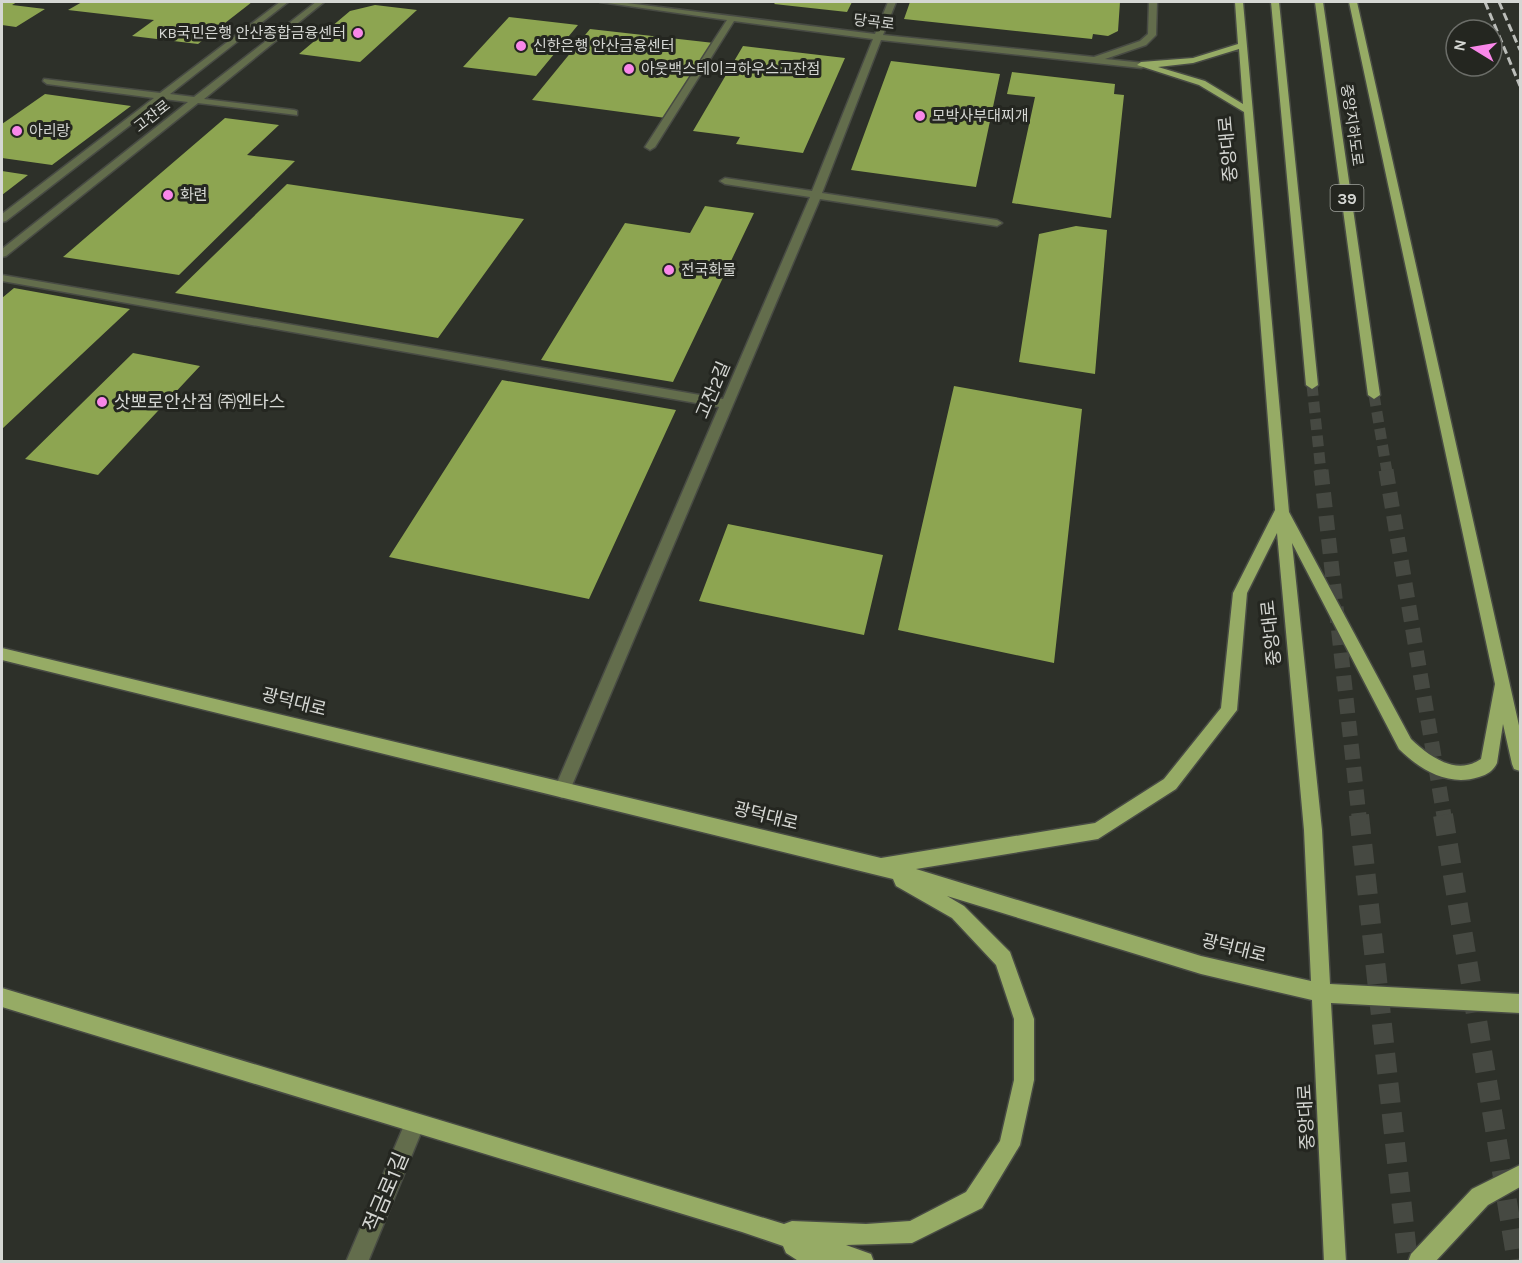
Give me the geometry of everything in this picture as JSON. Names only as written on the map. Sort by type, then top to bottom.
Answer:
[{"type":"main road","name":"중앙대로","points":[[1239,2],[1282,510],[1313,830],[1335,1262]]},
{"type":"main road","points":[[1275,2],[1312,385]]},
{"type":"main road","name":"중앙지하도로","points":[[1319,2],[1374,395]]},
{"type":"main road","points":[[1353,2],[1521,764]]},
{"type":"main road","points":[[1141,65],[1178,65],[1203,60],[1242,45]]},
{"type":"main road","points":[[1141,65],[1202,83],[1248,111]]},
{"type":"main road","points":[[1282,510],[1399,734],[1405,744],[1421,760],[1449,772],[1462,774],[1474,773],[1489,763],[1503,678]]},
{"type":"main road","points":[[878,866],[1098,831],[1170,784],[1229,710],[1240,593],[1282,510]]},
{"type":"main road","name":"광덕대로","points":[[2,654],[878,866],[1201,965],[1322,993],[1521,1004]]},
{"type":"main road","points":[[1503,678],[1521,697]]},
{"type":"main road","points":[[774,1232],[866,1235],[912,1232],[974,1200],[1010,1144],[1024,1080],[1024,1019],[1003,959],[958,912],[878,866]]},
{"type":"main road","points":[[2,998],[774,1232],[863,1262]]},
{"type":"main road","points":[[1419,1262],[1480,1197],[1521,1176]]},
{"type":"main road","points":[[774,1232],[821,1262]]},
{"type":"street","name":"고잔로","points":[[2,219],[284,2]]},
{"type":"street","name":"고잔로","points":[[2,254],[320,2]]},
{"type":"street","name":"당곡로","points":[[604,2],[879,37],[1141,65]]},
{"type":"street","name":"고잔2길","points":[[561,790],[816,195],[892,2]]},
{"type":"street","points":[[1092,59],[1143,43],[1152,35],[1153,2]]},
{"type":"street","points":[[650,147],[733,17]]},
{"type":"street","points":[[47,81],[294,113]]},
{"type":"street","points":[[725,181],[998,223]]},
{"type":"street","points":[[2,278],[727,404]]},
{"type":"street","name":"적금로1길","points":[[357,1262],[415,1123]]},
{"type":"building","points":[[2,2],[17,2],[12,5],[45,9],[16,27],[2,25]]},
{"type":"building","points":[[82,2],[252,2],[198,44],[132,36],[154,20],[68,10]]},
{"type":"building","points":[[776,2],[852,2],[847,12],[774,4]]},
{"type":"building","points":[[910,2],[1120,2],[1118,31],[1108,36],[1093,34],[1092,39],[904,19]]},
{"type":"building","name":"KB국민은행 안산종합금융센터","points":[[375,5],[417,10],[360,62],[299,54],[350,11]]},
{"type":"building","name":"신한은행 안산금융센터","points":[[509,17],[578,25],[536,76],[463,67]]},
{"type":"building","points":[[590,29],[714,43],[666,118],[532,100]]},
{"type":"building","points":[[743,46],[845,58],[803,153],[736,144],[740,137],[693,131]]},
{"type":"building","points":[[891,61],[1000,74],[976,187],[851,170]]},
{"type":"building","points":[[1012,72],[1115,84],[1114,94],[1124,95],[1111,218],[1012,203],[1035,97],[1007,94]]},
{"type":"building","points":[[45,94],[131,106],[52,165],[2,158],[2,124]]},
{"type":"building","points":[[225,118],[279,125],[247,155],[295,161],[179,275],[63,257]]},
{"type":"building","points":[[2,171],[28,175],[2,195]]},
{"type":"building","points":[[287,184],[524,219],[438,338],[175,293]]},
{"type":"building","points":[[705,206],[754,213],[673,382],[541,360],[625,223],[690,233]]},
{"type":"building","points":[[1076,226],[1107,230],[1095,374],[1019,362],[1039,234]]},
{"type":"building","points":[[14,288],[130,309],[2,429],[2,298]]},
{"type":"building","points":[[133,353],[200,366],[98,475],[25,459]]},
{"type":"building","points":[[502,380],[676,410],[589,599],[389,557]]},
{"type":"building","points":[[954,386],[1082,409],[1054,663],[898,630]]},
{"type":"building","points":[[728,524],[883,555],[864,635],[699,601]]},
{"type":"tunnel","points":[[1312,385],[1321,472]]},
{"type":"tunnel","points":[[1374,395],[1387,472]]},
{"type":"tunnel","points":[[1321,470],[1359,816]]},
{"type":"tunnel","points":[[1386,470],[1444,816]]},
{"type":"tunnel","points":[[1359,815],[1408,1262]]},
{"type":"tunnel","points":[[1443,815],[1517,1262]]},
{"type":"railway","points":[[1485,2],[1520,86]]},
{"type":"railway","points":[[1499,2],[1520,50]]},
{"type":"place","name":"KB국민은행 안산종합금융센터","points":[[358,33]]},
{"type":"place","name":"신한은행 안산금융센터","points":[[521,46]]},
{"type":"place","name":"아웃백스테이크하우스고잔점","points":[[629,69]]},
{"type":"place","name":"모박사부대찌개","points":[[920,116]]},
{"type":"place","name":"아리랑","points":[[17,131]]},
{"type":"place","name":"화련","points":[[168,195]]},
{"type":"place","name":"전국화물","points":[[669,270]]},
{"type":"place","name":"삿뽀로안산점 ㈜엔타스","points":[[102,402]]}]
